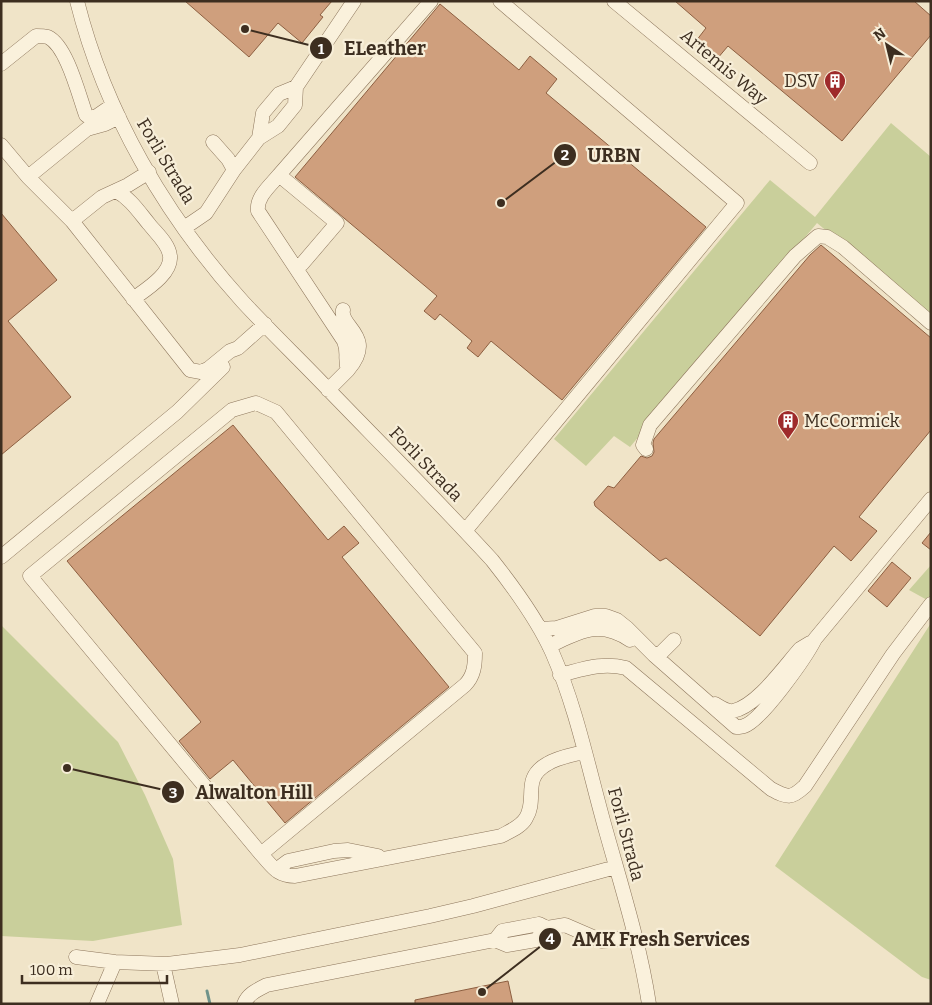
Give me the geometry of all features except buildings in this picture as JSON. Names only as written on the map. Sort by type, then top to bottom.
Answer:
[{"type":"street","name":"Forli Strada","points":[[77,1],[86,36],[130,142],[184,228],[243,302],[492,560],[509,581],[540,629],[549,646],[570,702],[616,866],[645,979],[649,1004]]},
{"type":"street","points":[[184,228],[206,213],[234,170],[259,138],[278,126],[295,105],[296,87],[354,1]]},
{"type":"street","points":[[348,370],[344,359],[347,353],[346,347],[341,334],[258,211],[257,204],[260,197],[431,1]]},
{"type":"street","points":[[465,531],[737,203],[500,1]]},
{"type":"street","name":"Artemis Way","points":[[614,1],[810,163]]},
{"type":"street","points":[[1,64],[36,36],[48,37],[54,42],[68,62],[86,115],[90,118],[116,111]]},
{"type":"street","points":[[259,138],[263,113],[279,94],[296,87]]},
{"type":"street","points":[[28,177],[87,129],[105,124],[116,111]]},
{"type":"street","points":[[213,142],[228,159],[234,170]]},
{"type":"street","points":[[1,145],[28,177],[72,221],[197,379],[209,379]]},
{"type":"street","points":[[72,221],[102,197],[149,172]]},
{"type":"street","points":[[279,175],[337,223],[302,264]]},
{"type":"street","points":[[116,191],[132,204],[165,244],[170,256],[166,270],[154,284],[133,299]]},
{"type":"street","points":[[646,449],[643,445],[650,425],[795,256],[818,236],[827,237],[843,247],[931,323]]},
{"type":"street","points":[[328,390],[358,357],[359,342],[355,332],[344,319],[343,310]]},
{"type":"street","points":[[190,370],[201,372],[208,369],[230,351],[238,348],[265,324]]},
{"type":"street","points":[[1,557],[177,412],[209,379],[232,360],[238,348]]},
{"type":"street","points":[[261,854],[465,685],[470,680],[475,662],[474,652],[276,412],[256,403],[232,410],[30,576],[261,854],[276,870],[288,861],[334,851],[348,850],[380,856],[385,859],[501,836],[513,830],[526,818],[532,799],[530,791],[533,780],[539,770],[548,763],[584,752]]},
{"type":"street","points":[[540,629],[557,628],[595,616],[606,616],[617,620],[736,727],[745,726],[757,716],[789,679],[815,640],[931,499]]},
{"type":"street","points":[[560,675],[597,666],[611,665],[626,668],[771,789],[790,797],[805,786],[894,654],[931,604]]},
{"type":"street","points":[[549,646],[586,631],[608,628],[618,632],[654,655],[661,653],[674,640]]},
{"type":"street","points":[[704,697],[722,709],[732,711],[750,704],[800,649],[815,640]]},
{"type":"street","points":[[76,957],[115,962],[163,964],[187,963],[240,955],[473,906],[616,866]]},
{"type":"street","points":[[244,1004],[244,1001],[253,992],[267,986],[496,940],[507,945],[536,940],[548,928],[565,925],[602,941],[634,935]]},
{"type":"street","points":[[97,1004],[115,962]]},
{"type":"street","points":[[163,964],[172,1004]]},
{"type":"green space","points":[[891,123],[931,157],[931,318],[817,223],[630,447],[614,436],[586,466],[554,439],[770,180],[815,217]]},
{"type":"green space","points":[[931,565],[931,599],[929,601],[909,590]]},
{"type":"green space","points":[[931,623],[931,980],[922,977],[775,866]]},
{"type":"green space","points":[[1,625],[118,742],[145,795],[173,859],[182,925],[93,941],[1,936]]},
{"type":"waterway","points":[[207,991],[210,1004]]},
{"type":"place","name":"ELeather","points":[[245,29]]},
{"type":"place","name":"DSV","points":[[835,100]]},
{"type":"place","name":"URBN","points":[[501,203]]},
{"type":"place","name":"McCormick","points":[[788,440]]},
{"type":"place","name":"Alwalton Hill","points":[[67,768]]},
{"type":"place","name":"AMK Fresh Services","points":[[482,992]]}]
